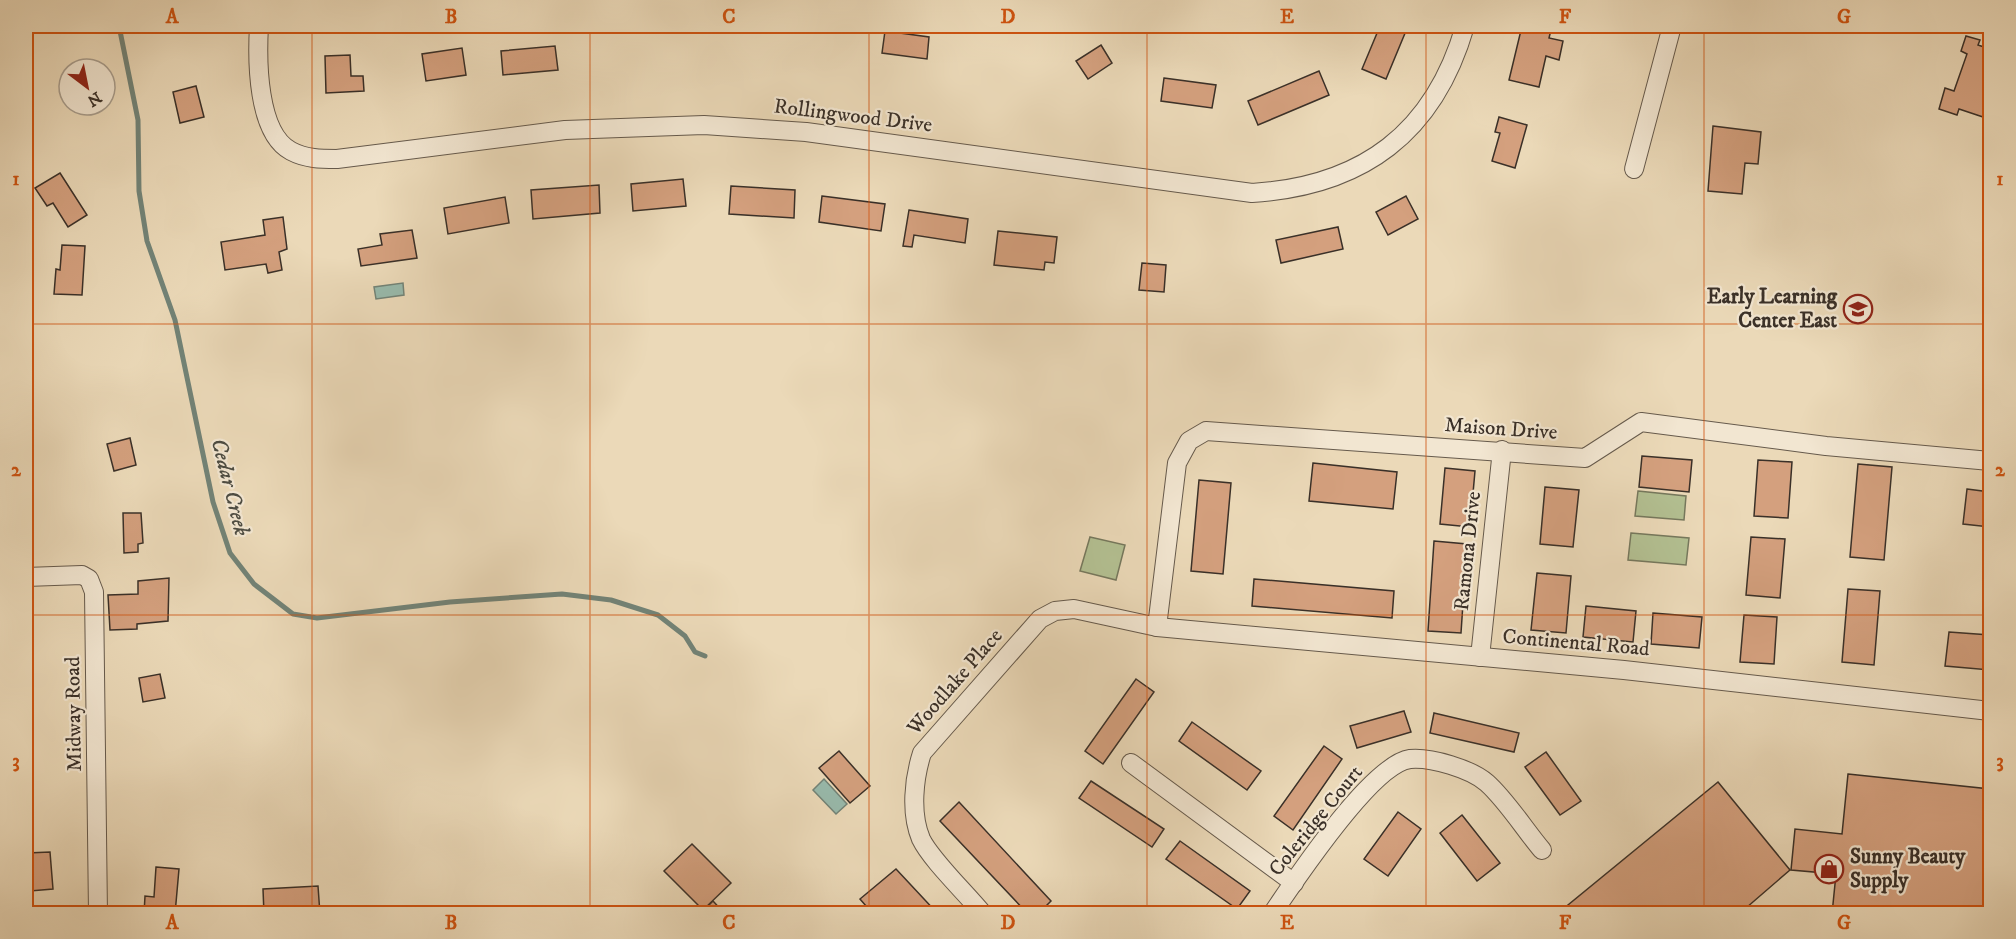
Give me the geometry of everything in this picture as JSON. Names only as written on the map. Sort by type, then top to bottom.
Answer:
[{"type":"street","name":"Rollingwood Drive","points":[[259,26],[258,45],[265,113],[279,140],[289,150],[304,157],[337,159],[565,130],[704,125],[806,132],[1252,193],[1280,191],[1333,179],[1376,157],[1399,140],[1422,116],[1441,86],[1457,53],[1465,26]]},
{"type":"street","points":[[1634,168],[1672,26]]},
{"type":"street","name":"Maison Drive","points":[[1157,627],[1177,463],[1189,441],[1206,431],[1502,450],[1585,458],[1641,422],[1826,446],[1990,461]]},
{"type":"street","name":"Ramona Drive","points":[[1480,657],[1502,450]]},
{"type":"street","name":"Midway Road","points":[[26,577],[82,576],[88,579],[94,592],[98,914]]},
{"type":"street","name":"Woodlake Place","points":[[983,914],[921,839],[916,814],[916,774],[922,753],[1040,620],[1055,611],[1074,609],[1157,627]]},
{"type":"street","name":"Continental Road","points":[[1157,627],[1635,671],[1990,711]]},
{"type":"street","name":"Coleridge Court","points":[[1272,914],[1350,807],[1385,771],[1410,759],[1455,765],[1487,783],[1542,850]]},
{"type":"street","points":[[1131,763],[1294,883]]},
{"type":"green space","points":[[1638,491],[1686,496],[1684,520],[1635,516]]},
{"type":"green space","points":[[1631,533],[1689,538],[1686,565],[1628,560]]},
{"type":"green space","points":[[1090,537],[1125,545],[1116,580],[1080,571]]},
{"type":"shaded area","points":[[403,283],[404,295],[376,299],[374,287]]},
{"type":"shaded area","points":[[824,779],[847,804],[836,814],[813,790]]},
{"type":"building","points":[[1380,26],[1408,26],[1386,79],[1362,69]]},
{"type":"building","points":[[1522,26],[1552,26],[1549,38],[1563,41],[1559,60],[1546,56],[1539,87],[1509,80]]},
{"type":"building","points":[[885,31],[929,37],[927,59],[882,53]]},
{"type":"building","points":[[1966,36],[1980,40],[1978,45],[1990,49],[1990,104],[1986,118],[1959,109],[1957,115],[1939,109],[1945,88],[1954,91],[1967,54],[1961,51]]},
{"type":"building","points":[[1101,45],[1112,63],[1088,79],[1076,61]]},
{"type":"building","points":[[555,46],[558,70],[503,75],[501,51]]},
{"type":"building","points":[[462,48],[466,75],[426,81],[422,54]]},
{"type":"building","points":[[350,55],[351,76],[363,76],[364,91],[326,93],[325,56]]},
{"type":"building","points":[[1319,71],[1329,95],[1258,125],[1248,101]]},
{"type":"building","points":[[1164,78],[1216,85],[1212,108],[1161,101]]},
{"type":"building","points":[[196,86],[204,117],[180,123],[173,92]]},
{"type":"building","points":[[1499,117],[1527,125],[1515,168],[1492,161],[1500,133],[1495,132]]},
{"type":"building","points":[[1713,126],[1761,132],[1758,164],[1745,163],[1742,194],[1708,191]]},
{"type":"building","points":[[60,173],[87,215],[68,227],[53,203],[47,206],[35,188]]},
{"type":"building","points":[[683,179],[686,206],[633,211],[631,184]]},
{"type":"building","points":[[599,185],[600,213],[533,219],[531,190]]},
{"type":"building","points":[[731,186],[795,190],[794,218],[729,214]]},
{"type":"building","points":[[822,196],[885,204],[881,231],[819,222]]},
{"type":"building","points":[[1406,196],[1418,219],[1388,235],[1376,212]]},
{"type":"building","points":[[505,197],[509,223],[448,234],[444,208]]},
{"type":"building","points":[[909,210],[968,219],[965,243],[914,235],[912,247],[903,246]]},
{"type":"building","points":[[283,217],[287,249],[279,252],[282,270],[268,273],[266,264],[225,270],[221,242],[265,235],[263,220]]},
{"type":"building","points":[[1338,227],[1343,249],[1281,263],[1276,240]]},
{"type":"building","points":[[412,230],[417,258],[361,266],[358,249],[382,245],[380,234]]},
{"type":"building","points":[[998,231],[1057,237],[1054,263],[1045,262],[1044,270],[994,265]]},
{"type":"building","points":[[62,245],[85,246],[82,295],[54,294],[56,269],[60,270]]},
{"type":"building","points":[[1142,263],[1166,265],[1164,292],[1139,290]]},
{"type":"building","points":[[26,317],[33,318],[27,345],[26,345]]},
{"type":"building","points":[[130,438],[136,465],[114,471],[107,444]]},
{"type":"building","points":[[1642,456],[1692,460],[1689,492],[1639,487]]},
{"type":"building","points":[[1758,460],[1792,462],[1788,518],[1754,516]]},
{"type":"building","points":[[1313,463],[1397,472],[1393,509],[1309,501]]},
{"type":"building","points":[[1858,464],[1892,467],[1884,560],[1850,557]]},
{"type":"building","points":[[1445,468],[1475,471],[1470,527],[1440,524]]},
{"type":"building","points":[[1199,480],[1231,483],[1223,574],[1191,571]]},
{"type":"building","points":[[1545,487],[1579,490],[1573,547],[1540,544]]},
{"type":"building","points":[[1967,489],[1990,492],[1990,527],[1963,524]]},
{"type":"building","points":[[123,513],[141,513],[143,543],[138,544],[138,552],[124,553]]},
{"type":"building","points":[[1751,537],[1785,539],[1780,598],[1746,595]]},
{"type":"building","points":[[1434,541],[1467,544],[1461,633],[1428,631]]},
{"type":"building","points":[[1537,573],[1571,576],[1566,633],[1531,630]]},
{"type":"building","points":[[169,578],[168,621],[137,624],[137,629],[110,630],[108,595],[138,594],[138,581]]},
{"type":"building","points":[[1254,579],[1394,591],[1392,618],[1252,606]]},
{"type":"building","points":[[1848,589],[1880,591],[1874,665],[1842,662]]},
{"type":"building","points":[[1586,606],[1636,611],[1633,642],[1583,637]]},
{"type":"building","points":[[1653,613],[1702,617],[1699,648],[1651,644]]},
{"type":"building","points":[[1744,615],[1777,617],[1774,664],[1740,662]]},
{"type":"building","points":[[1949,632],[1990,635],[1990,670],[1945,666]]},
{"type":"building","points":[[160,674],[165,698],[143,702],[139,678]]},
{"type":"building","points":[[1136,679],[1154,692],[1103,764],[1085,751]]},
{"type":"building","points":[[1404,711],[1411,732],[1357,748],[1350,726]]},
{"type":"building","points":[[1434,713],[1519,733],[1514,752],[1430,733]]},
{"type":"building","points":[[1192,722],[1261,771],[1247,790],[1179,741]]},
{"type":"building","points":[[1324,746],[1342,759],[1293,830],[1274,816]]},
{"type":"building","points":[[839,751],[870,786],[850,803],[819,768]]},
{"type":"building","points":[[1546,752],[1581,801],[1560,815],[1525,767]]},
{"type":"building","points":[[26,765],[32,765],[33,786],[26,786]]},
{"type":"building","points":[[1848,774],[1990,789],[1990,914],[1832,914],[1836,874],[1791,870],[1795,829],[1842,834]]},
{"type":"building","points":[[1091,781],[1164,829],[1152,847],[1079,798]]},
{"type":"building","points":[[1718,782],[1790,870],[1739,914],[1557,914]]},
{"type":"building","points":[[959,802],[1051,901],[1038,914],[1028,914],[940,821]]},
{"type":"building","points":[[1398,812],[1421,829],[1388,876],[1364,859]]},
{"type":"building","points":[[1462,815],[1500,863],[1477,881],[1440,833]]},
{"type":"building","points":[[1180,841],[1250,891],[1237,909],[1166,859]]},
{"type":"building","points":[[692,844],[731,883],[703,910],[664,871]]},
{"type":"building","points":[[50,852],[53,889],[30,891],[27,853]]},
{"type":"building","points":[[156,867],[179,869],[175,914],[144,914],[145,896],[154,897]]},
{"type":"building","points":[[896,869],[938,914],[873,914],[860,899]]},
{"type":"building","points":[[318,886],[320,914],[264,914],[263,889]]},
{"type":"building","points":[[713,901],[725,914],[700,914]]},
{"type":"waterway","name":"Cedar Creek","points":[[119,26],[138,120],[139,191],[147,241],[175,320],[213,502],[230,553],[254,584],[293,614],[317,618],[450,602],[562,594],[611,600],[658,615],[685,636],[695,652],[705,656]]},
{"type":"place","name":"Early Learning Center East","points":[[1858,309]]},
{"type":"place","name":"Sunny Beauty Supply","points":[[1829,869]]}]
